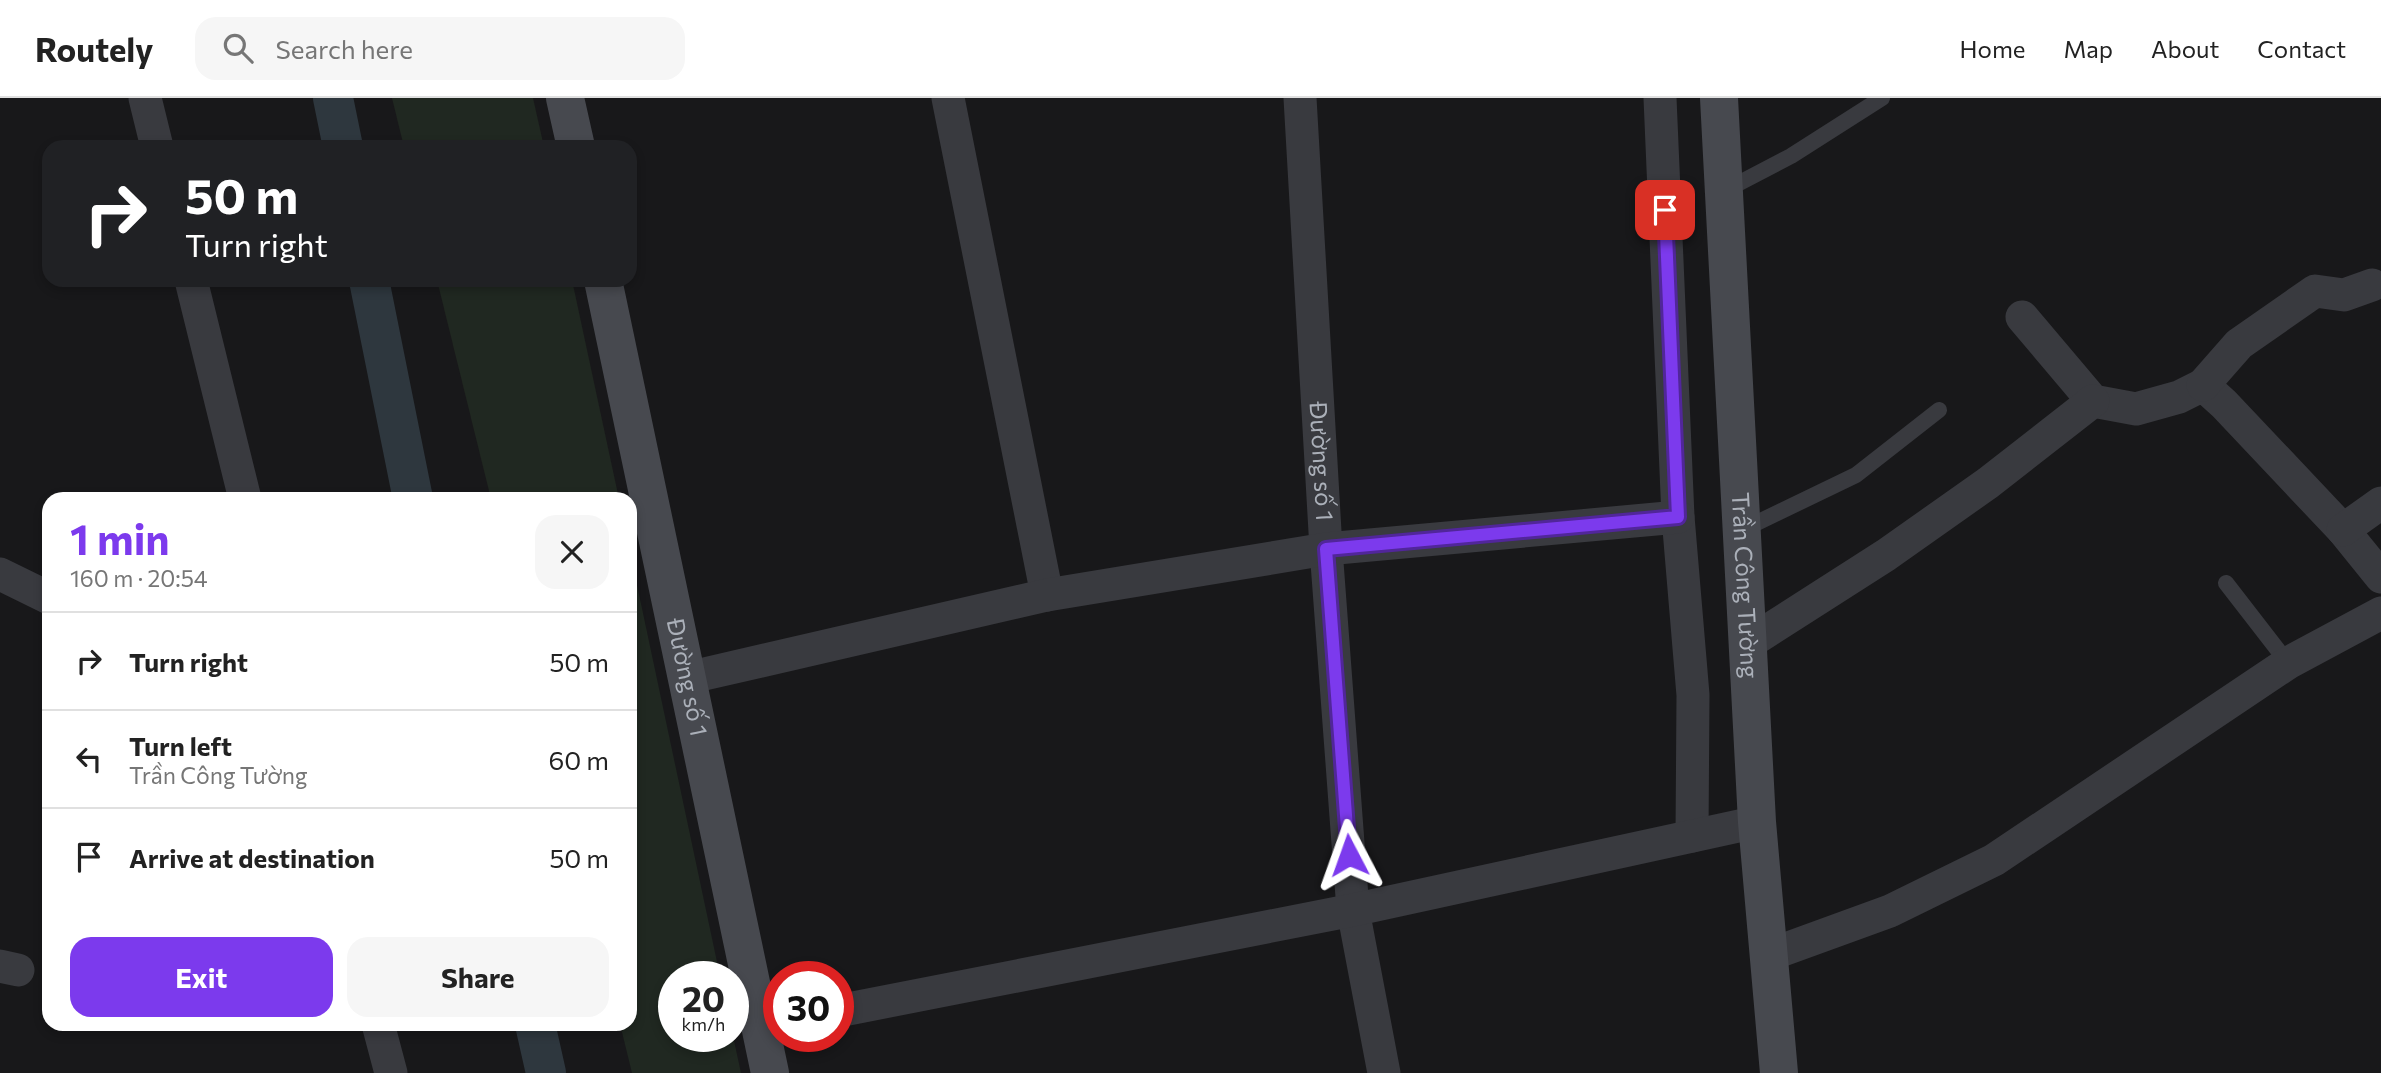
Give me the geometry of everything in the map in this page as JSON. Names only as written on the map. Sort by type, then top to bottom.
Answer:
[{"type":"main road","points":[[565,98],[574,140]]},
{"type":"main road","name":"Trần Công Tường","points":[[1719,98],[1757,822],[1779,1073]]},
{"type":"main road","name":"Đường số 1","points":[[604,287],[687,678],[763,995]]},
{"type":"main road","name":"Đường số 1","points":[[771,1052],[771,1073]]},
{"type":"street","points":[[145,98],[155,140]]},
{"type":"street","points":[[948,98],[1047,595]]},
{"type":"street","name":"Đường số 1","points":[[1300,98],[1326,549],[1353,910],[1384,1073]]},
{"type":"street","points":[[1660,98],[1678,517],[1693,695],[1692,836]]},
{"type":"street","points":[[2022,317],[2093,401],[2136,409],[2179,397],[2203,385],[2239,344],[2315,291],[2344,295],[2372,285]]},
{"type":"street","points":[[193,287],[243,492]]},
{"type":"street","points":[[2203,385],[2343,530],[2381,577]]},
{"type":"street","points":[[1747,644],[1886,555],[1988,483],[2093,401]]},
{"type":"street","points":[[2343,530],[2381,503]]},
{"type":"street","points":[[687,678],[1047,595],[1326,549],[1678,517]]},
{"type":"street","points":[[0,573],[42,594]]},
{"type":"street","points":[[1769,955],[1889,911],[1994,860],[2288,663],[2381,613]]},
{"type":"street","points":[[854,1008],[1353,910],[1757,822]]},
{"type":"street","points":[[381,1031],[391,1073]]},
{"type":"lane","points":[[1724,191],[1791,156],[1881,98]]},
{"type":"lane","points":[[1742,530],[1856,475],[1939,410]]},
{"type":"lane","points":[[2226,583],[2288,663]]},
{"type":"shaded area","points":[[392,98],[533,98],[542,140],[402,140]]},
{"type":"shaded area","points":[[439,287],[574,287],[617,492],[489,492]]},
{"type":"shaded area","points":[[637,585],[717,961],[658,961],[658,1052],[736,1052],[741,1073],[632,1073],[622,1031],[637,1031]]},
{"type":"waterway","points":[[333,98],[342,140]]},
{"type":"waterway","points":[[370,287],[412,492]]},
{"type":"waterway","points":[[537,1031],[546,1073]]},
{"type":"route","points":[[1349,855],[1326,549],[1678,517],[1665,210]]}]
